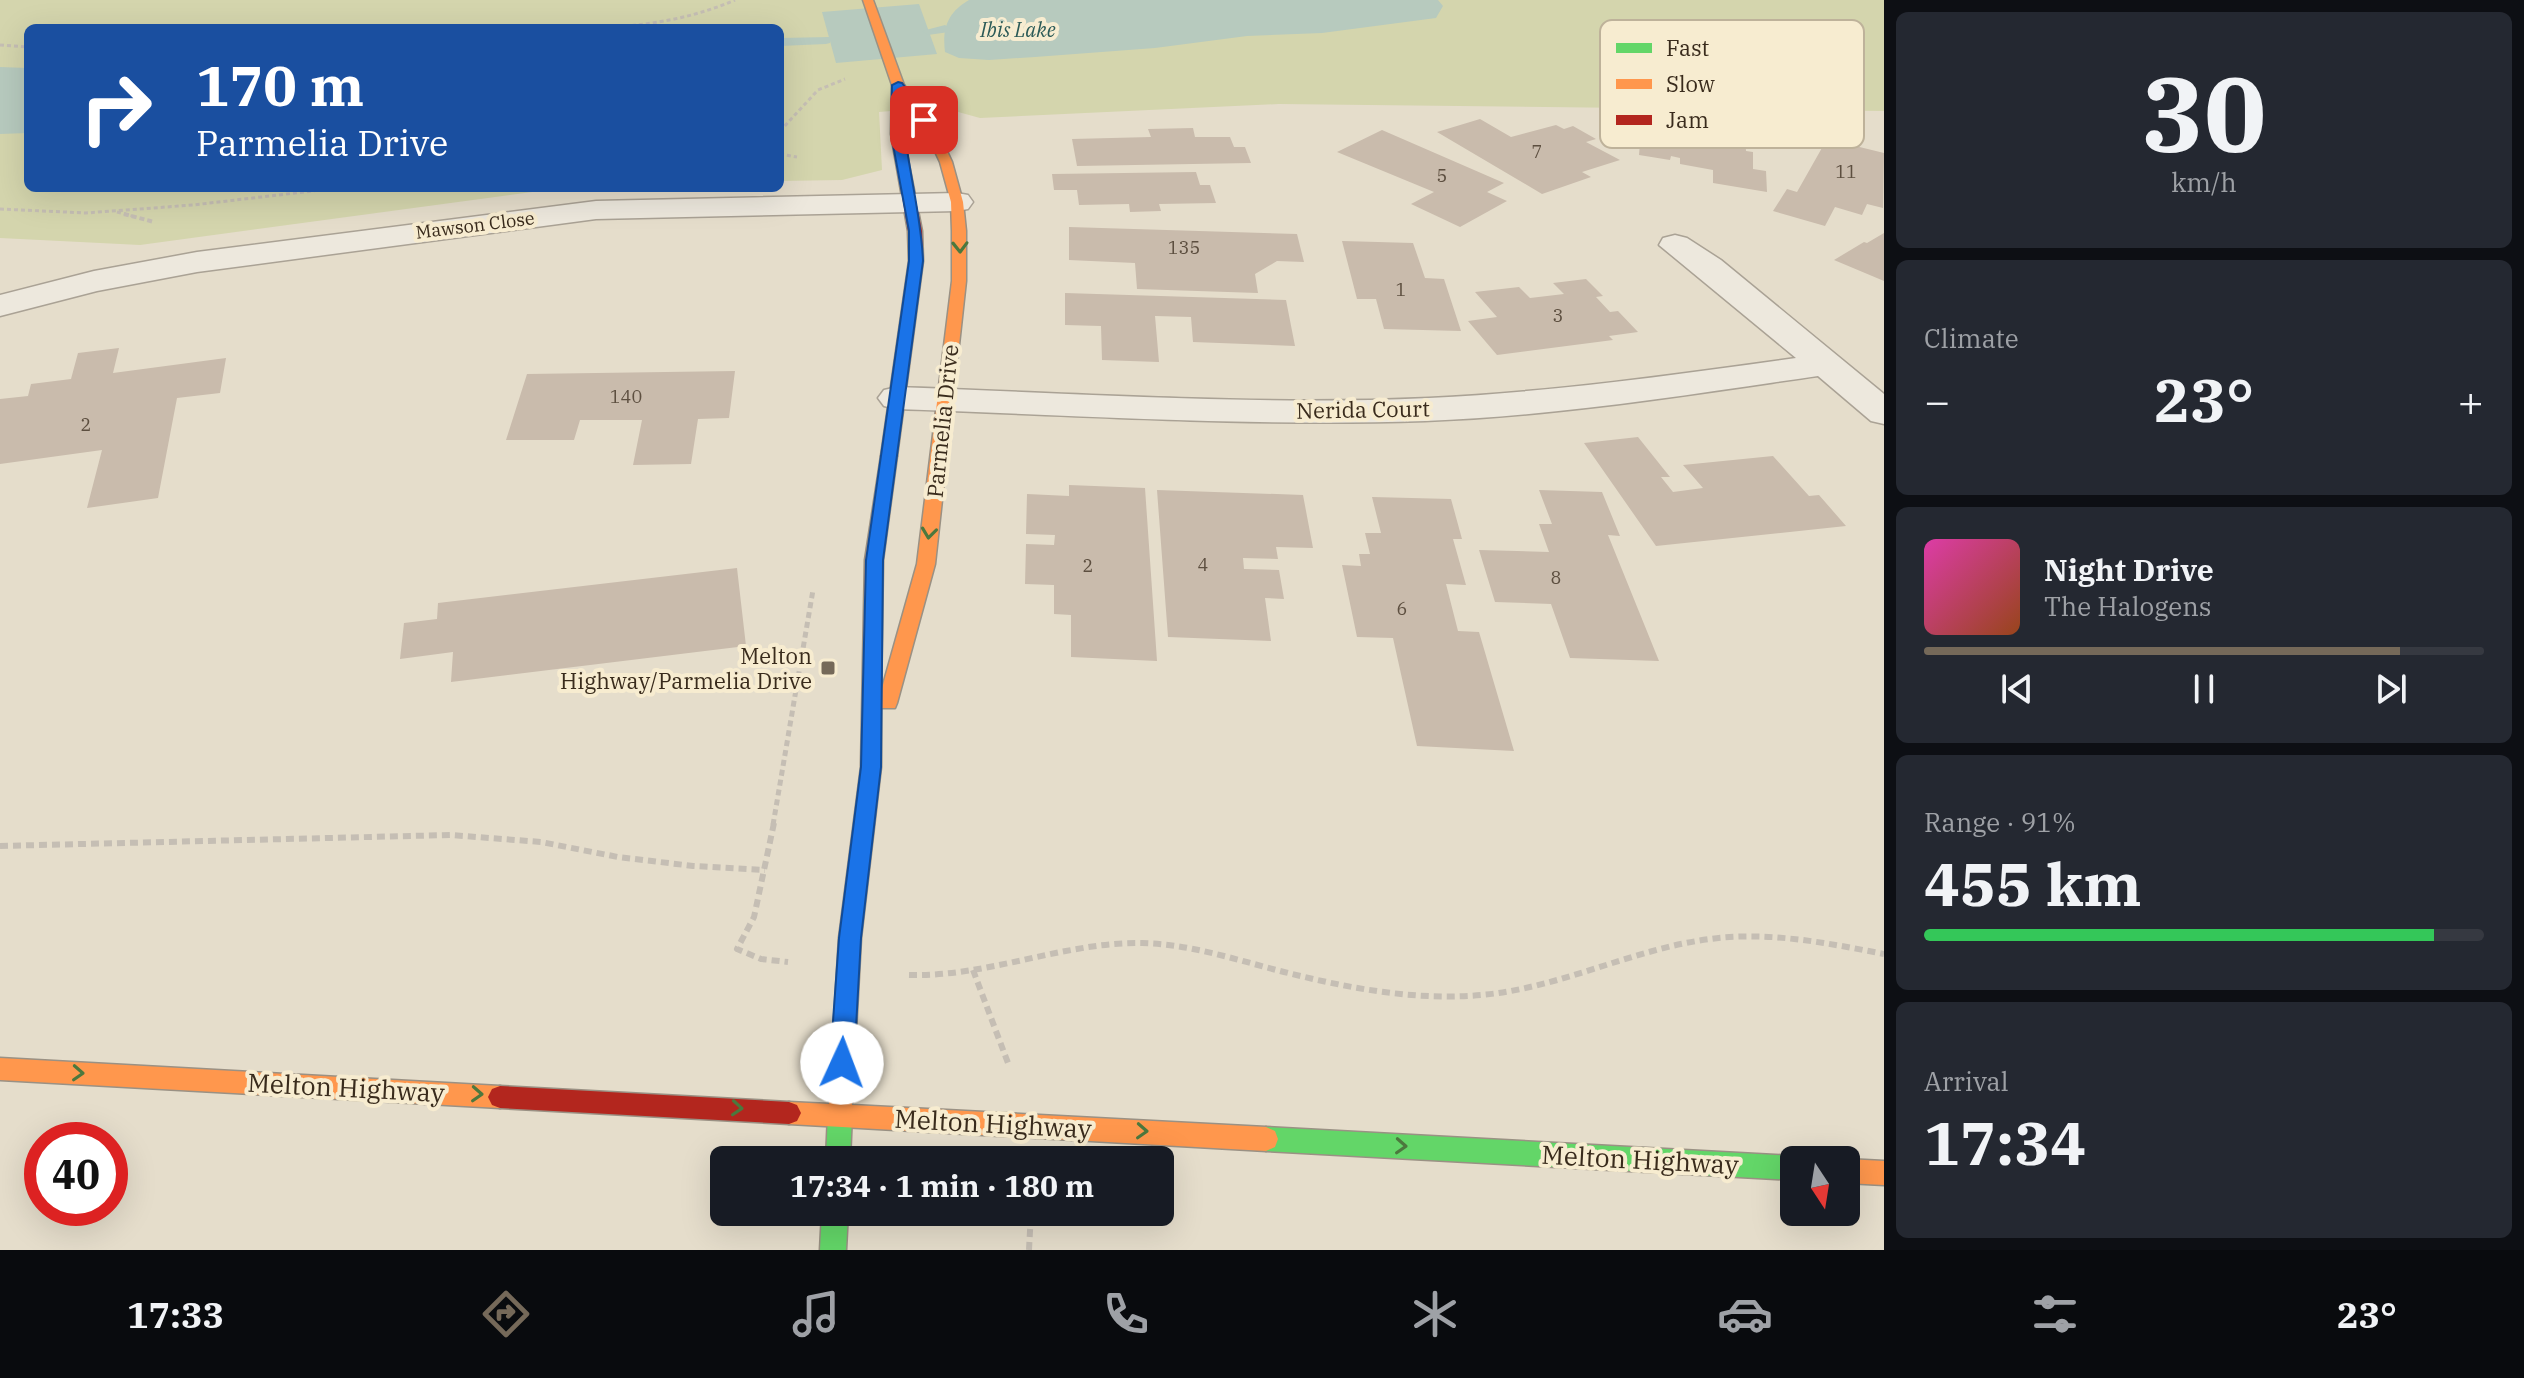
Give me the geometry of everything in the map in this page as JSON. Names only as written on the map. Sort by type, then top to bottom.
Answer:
[{"type":"main road","name":"Parmelia Drive","points":[[868,0],[898,85],[924,120],[946,162],[957,202],[959,269],[926,564],[871,767]]},
{"type":"main road","name":"Parmelia Drive","points":[[839,1146],[849,953],[871,767],[874,560],[916,261],[897,123],[898,85]]},
{"type":"main road","name":"Melton Highway","points":[[0,1069],[1780,1167]]},
{"type":"main road","points":[[1860,1172],[1884,1173]]},
{"type":"main road","points":[[833,1250],[834,1226]]},
{"type":"street","name":"Mawson Close","points":[[0,306],[94,281],[197,262],[556,215],[639,208],[957,202]]},
{"type":"street","points":[[1675,245],[1709,267],[1884,413]]},
{"type":"street","name":"Nerida Court","points":[[897,398],[1218,410],[1402,409],[1502,405],[1618,394],[1827,364]]},
{"type":"path","points":[[655,24],[715,10],[735,0]]},
{"type":"path","points":[[0,45],[24,47]]},
{"type":"path","points":[[784,127],[818,90],[854,77]]},
{"type":"path","points":[[0,209],[86,213],[304,192]]},
{"type":"path","points":[[761,959],[737,949],[754,917],[765,870],[816,576]]},
{"type":"path","points":[[0,846],[451,835],[541,842],[618,857],[693,866],[765,870]]},
{"type":"path","points":[[920,976],[973,970],[1081,949],[1138,943],[1178,945],[1351,987],[1419,995],[1481,995],[1585,976],[1688,942],[1731,938],[1838,945],[1884,954]]},
{"type":"path","points":[[973,970],[1007,1060]]},
{"type":"path","points":[[1029,1250],[1030,1226]]},
{"type":"green space","points":[[0,0],[1884,0],[1884,111],[1864,111],[1864,20],[1600,20],[1600,108],[1279,104],[980,118],[940,107],[879,112],[882,170],[842,180],[784,181],[784,24],[24,24],[24,192],[532,192],[140,245],[0,238]]},
{"type":"water","name":"Ibis Lake","points":[[969,0],[1438,0],[1443,6],[1436,18],[1322,33],[1247,36],[1155,48],[989,60],[959,58],[945,52],[945,35],[951,15]]},
{"type":"water","points":[[919,4],[937,54],[836,63],[822,12]]},
{"type":"water","points":[[0,67],[24,68],[24,133],[0,134]]},
{"type":"building","points":[[1480,119],[1511,137],[1556,125],[1564,129],[1573,126],[1596,139],[1586,142],[1620,160],[1582,172],[1591,177],[1542,194],[1437,132]]},
{"type":"building","points":[[1193,128],[1195,137],[1230,137],[1234,147],[1245,147],[1251,163],[1077,166],[1072,139],[1151,137],[1148,129]]},
{"type":"building","points":[[1382,130],[1504,183],[1487,192],[1507,201],[1460,227],[1411,204],[1434,192],[1337,152]]},
{"type":"building","points":[[1640,148],[1746,148],[1746,151],[1753,152],[1753,169],[1766,171],[1767,192],[1713,183],[1713,170],[1680,164],[1680,158],[1671,156],[1670,160],[1639,155]]},
{"type":"building","points":[[1822,148],[1864,148],[1884,153],[1883,208],[1867,204],[1862,215],[1835,207],[1825,226],[1773,211],[1787,189],[1797,192]]},
{"type":"building","points":[[1196,172],[1200,185],[1210,185],[1216,203],[1159,204],[1161,211],[1130,212],[1129,204],[1079,205],[1077,190],[1054,190],[1052,174]]},
{"type":"building","points":[[1069,227],[1297,234],[1304,262],[1277,261],[1255,274],[1258,293],[1137,289],[1135,263],[1069,260]]},
{"type":"building","points":[[1884,233],[1884,281],[1834,260],[1864,242]]},
{"type":"building","points":[[1342,241],[1413,243],[1425,278],[1444,279],[1461,331],[1384,329],[1376,299],[1357,299]]},
{"type":"building","points":[[1586,279],[1603,296],[1596,297],[1610,312],[1618,311],[1638,332],[1609,336],[1613,340],[1497,355],[1468,321],[1497,317],[1475,292],[1519,287],[1530,298],[1564,294],[1553,283]]},
{"type":"building","points":[[1065,293],[1286,300],[1295,346],[1193,342],[1191,317],[1155,316],[1159,362],[1102,360],[1101,326],[1065,325]]},
{"type":"building","points":[[119,348],[113,373],[226,358],[220,393],[177,398],[158,498],[87,508],[102,450],[0,464],[0,399],[28,396],[31,384],[71,379],[78,353]]},
{"type":"building","points":[[735,371],[729,418],[698,419],[691,464],[633,465],[642,420],[580,420],[574,440],[506,440],[527,374]]},
{"type":"building","points":[[1638,437],[1670,477],[1661,477],[1673,492],[1703,488],[1683,465],[1773,456],[1809,496],[1819,495],[1846,526],[1656,546],[1584,443]]},
{"type":"building","points":[[1069,485],[1145,488],[1157,661],[1071,657],[1071,615],[1054,614],[1054,585],[1025,584],[1026,544],[1054,545],[1055,535],[1026,534],[1027,494],[1069,496]]},
{"type":"building","points":[[1157,490],[1303,495],[1313,548],[1276,547],[1278,559],[1243,558],[1244,569],[1279,570],[1284,599],[1265,598],[1271,641],[1168,637]]},
{"type":"building","points":[[1539,490],[1602,492],[1620,536],[1608,535],[1659,661],[1570,658],[1551,604],[1495,602],[1479,550],[1549,552],[1539,524],[1552,524]]},
{"type":"building","points":[[1372,497],[1451,499],[1462,539],[1453,539],[1466,585],[1446,584],[1458,631],[1479,632],[1514,751],[1417,746],[1393,638],[1357,637],[1342,565],[1361,566],[1359,554],[1370,554],[1365,533],[1381,533]]},
{"type":"building","points":[[737,568],[746,646],[451,682],[453,652],[400,659],[404,623],[437,619],[438,603]]},
{"type":"waterway","points":[[928,31],[945,29]]},
{"type":"waterway","points":[[784,42],[826,40]]},
{"type":"traffic: fast","points":[[839,1146],[840,1114]]},
{"type":"traffic: fast","points":[[1266,1139],[1780,1167]]},
{"type":"traffic: fast","points":[[833,1250],[834,1226]]},
{"type":"traffic: slow","points":[[868,0],[898,85],[932,132],[946,162],[957,202],[959,231],[959,281],[926,564],[888,703]]},
{"type":"traffic: slow","points":[[840,1114],[850,938],[871,767],[874,560],[889,456]]},
{"type":"traffic: slow","points":[[0,1069],[500,1097]]},
{"type":"traffic: slow","points":[[789,1113],[1266,1139]]},
{"type":"traffic: slow","points":[[1860,1172],[1884,1173]]},
{"type":"traffic: jam","points":[[889,456],[916,261],[915,231],[897,134],[898,85]]},
{"type":"traffic: jam","points":[[500,1097],[789,1113]]},
{"type":"place","name":"Melton Highway/Parmelia Drive","points":[[828,668]]},
{"type":"route","points":[[842,1063],[850,938],[871,767],[874,560],[916,261],[915,231],[897,134],[898,85],[924,120]]}]
